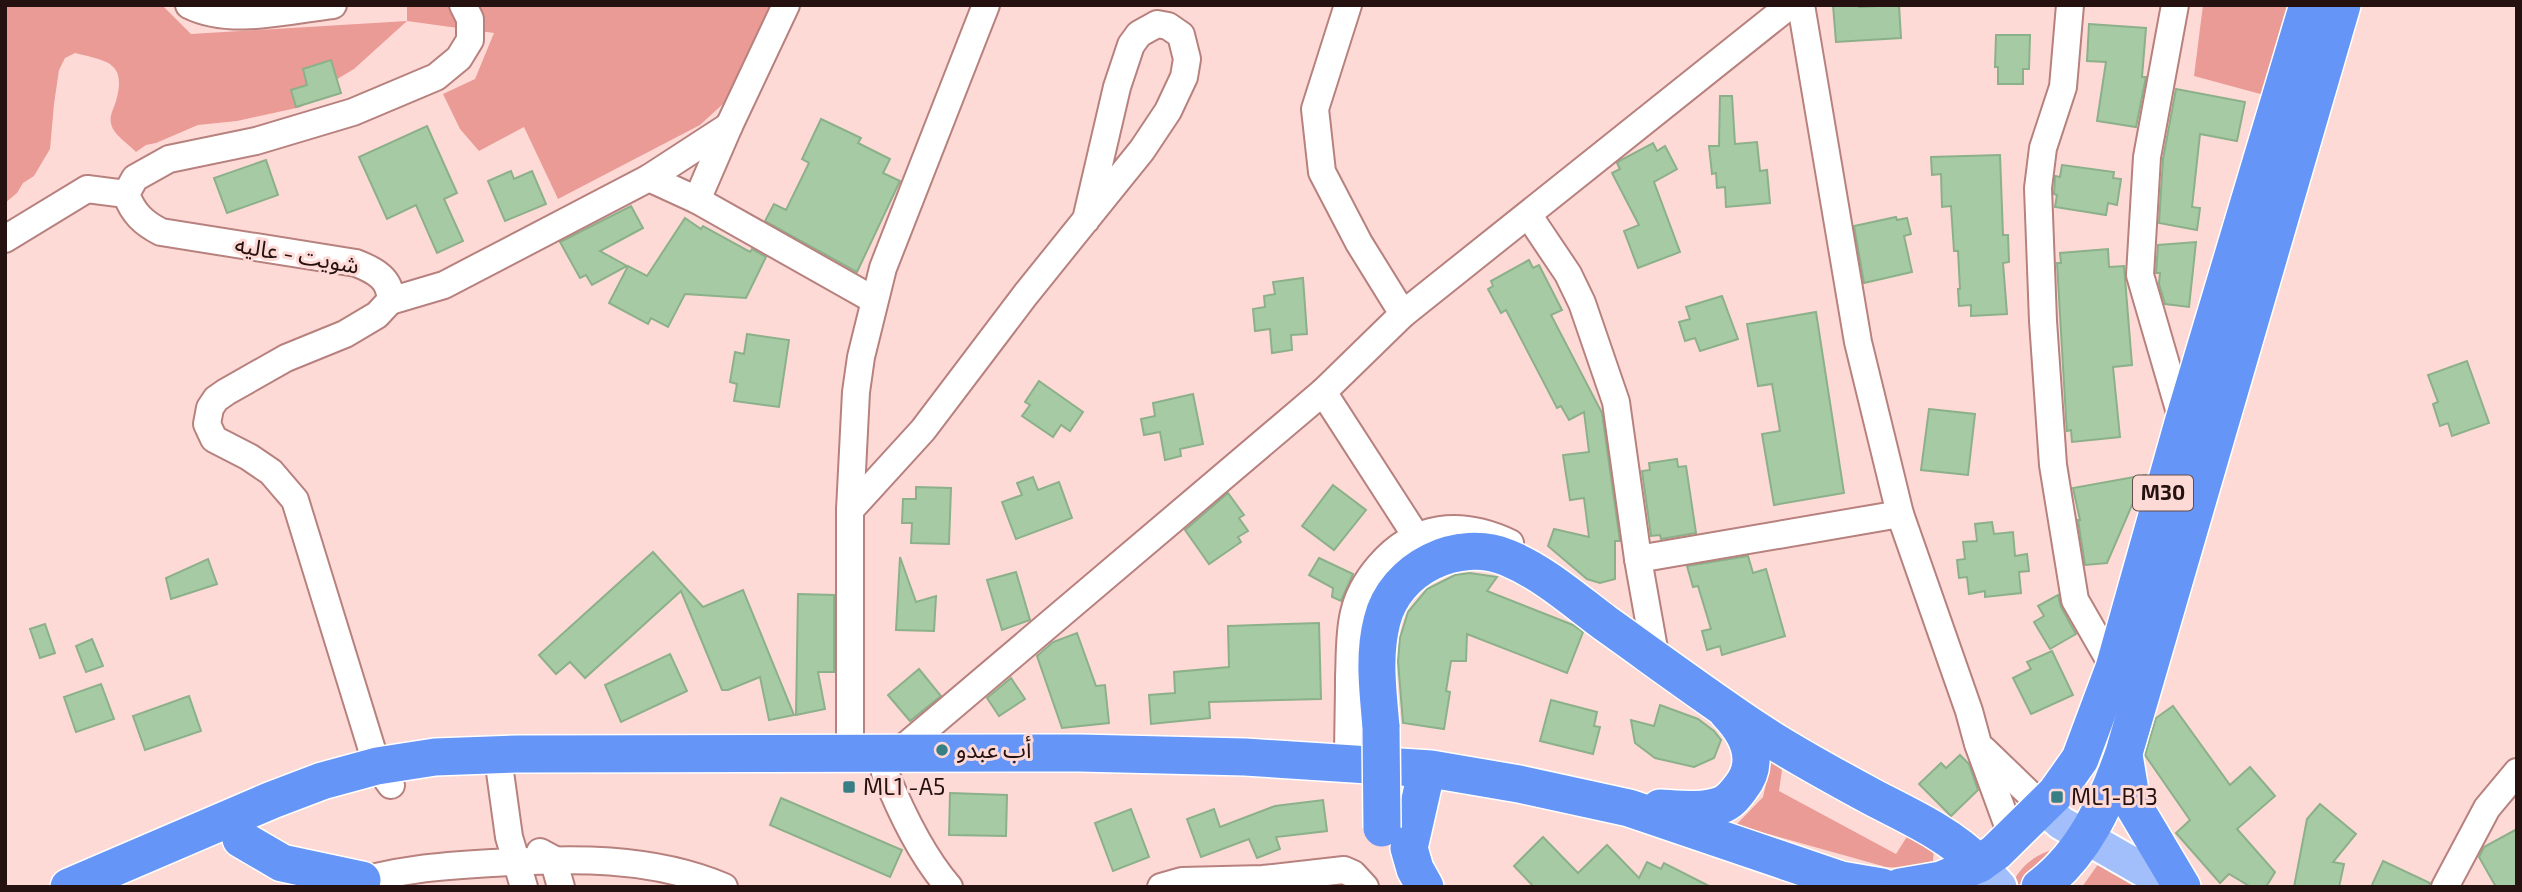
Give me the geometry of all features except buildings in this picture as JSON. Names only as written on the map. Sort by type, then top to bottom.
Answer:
[{"type":"highway","name":"M30","points":[[1900,887],[1989,875],[2012,838],[2043,807],[2080,759],[2114,668],[2183,423],[2308,5]]},
{"type":"highway","name":"M30","points":[[2040,887],[2064,866],[2086,837],[2107,801],[2124,753],[2342,5]]},
{"type":"highway","points":[[1401,887],[1387,852],[1382,828],[1381,727],[1376,662],[1379,635],[1390,600],[1403,584],[1425,564],[1448,554],[1470,550],[1506,557],[1531,569],[1717,703],[1804,760],[1961,846],[1989,875]]},
{"type":"highway","points":[[1629,808],[1716,807],[1733,798],[1748,779],[1752,755],[1746,736],[1717,703]]},
{"type":"highway","points":[[130,887],[323,803],[361,791],[384,776],[435,757],[734,753],[850,755],[890,764],[1232,772],[1424,782],[1510,798],[1608,821],[1649,833],[1794,887]]},
{"type":"highway","points":[[69,887],[322,781],[384,776],[425,778],[538,770],[742,770],[1080,753],[1348,762],[1478,776],[1629,808],[1841,880],[1882,887]]},
{"type":"highway","points":[[2124,753],[2132,803],[2182,887]]},
{"type":"highway","points":[[1424,782],[1409,848],[1415,869],[1425,887]]},
{"type":"highway","points":[[240,839],[282,863],[353,883]]},
{"type":"main road","points":[[2043,807],[2061,822],[2173,887]]},
{"type":"street","points":[[189,5],[208,13],[231,16],[333,5]]},
{"type":"street","points":[[5,239],[87,189],[126,194],[135,178],[169,159],[256,141],[353,112],[436,77],[459,58],[470,40],[470,19],[463,5]]},
{"type":"street","points":[[698,200],[729,126],[786,5]]},
{"type":"street","points":[[850,755],[850,510],[856,393],[861,357],[883,268],[986,5]]},
{"type":"street","points":[[1348,5],[1315,109],[1322,172],[1359,243],[1403,314]]},
{"type":"street","points":[[949,887],[900,810],[890,764],[1323,392],[1403,314],[1790,5]]},
{"type":"street","points":[[1801,5],[1858,342],[1900,514],[2012,838]]},
{"type":"street","points":[[2070,5],[2063,86],[2043,148],[2038,188],[2043,321],[2053,465],[2075,600],[2114,668]]},
{"type":"street","points":[[2175,5],[2147,157],[2140,275],[2183,423]]},
{"type":"street","points":[[850,510],[923,430],[1026,294],[1086,220],[1148,140],[1168,111],[1184,77],[1187,59],[1181,35],[1168,26],[1157,24],[1148,27],[1131,45],[1117,86],[1086,220]]},
{"type":"street","points":[[384,776],[295,500],[271,472],[214,439],[207,424],[210,408],[216,399],[226,392],[286,358],[345,334],[377,315],[390,301],[444,285],[649,178],[729,126]]},
{"type":"street","points":[[649,178],[698,200],[874,300]]},
{"type":"street","name":"شويت - عاليه","points":[[126,194],[131,210],[143,222],[161,232],[356,263],[374,269],[386,282],[391,294],[390,301]]},
{"type":"street","points":[[1529,216],[1568,274],[1582,303],[1616,402],[1638,559],[1656,660]]},
{"type":"street","points":[[1323,392],[1416,536]]},
{"type":"street","points":[[1638,559],[1900,514]]},
{"type":"street","points":[[1348,762],[1351,625],[1358,599],[1372,574],[1396,548],[1416,536],[1440,530],[1492,535],[1510,543]]},
{"type":"street","points":[[1978,744],[2043,807]]},
{"type":"street","points":[[500,772],[512,849],[524,887]]},
{"type":"street","points":[[2445,887],[2487,808],[2517,772]]},
{"type":"street","points":[[353,883],[512,849],[553,859],[649,866],[724,887]]},
{"type":"street","points":[[553,859],[561,887]]},
{"type":"street","points":[[1161,887],[1182,881],[1263,879],[1338,870],[1353,874],[1365,887]]},
{"type":"shaded area","points":[[5,5],[162,5],[191,34],[407,21],[354,69],[301,107],[237,121],[198,125],[146,145],[136,152],[118,135],[111,123],[119,88],[116,71],[105,61],[75,53],[65,58],[59,70],[50,149],[34,176],[23,183],[17,193],[5,203]]},
{"type":"shaded area","points":[[407,5],[773,5],[723,104],[700,125],[558,199],[524,127],[479,151],[460,129],[443,94],[475,79],[494,33],[407,21]]},
{"type":"shaded area","points":[[2203,5],[2339,5],[2323,111],[2194,76]]},
{"type":"shaded area","points":[[1771,762],[1782,770],[1779,791],[1896,854],[1908,835],[1934,848],[1933,861],[1903,868],[1886,867],[1736,825],[1763,797]]},
{"type":"shaded area","points":[[2056,849],[2023,883],[2010,887],[2028,862]]},
{"type":"shaded area","points":[[2101,860],[2154,887],[2082,887]]},
{"type":"place","name":"أب عبدو","points":[[942,750]]},
{"type":"place","name":"ML1 -A5","points":[[849,787]]},
{"type":"place","name":"ML1-B13","points":[[2057,797]]}]
